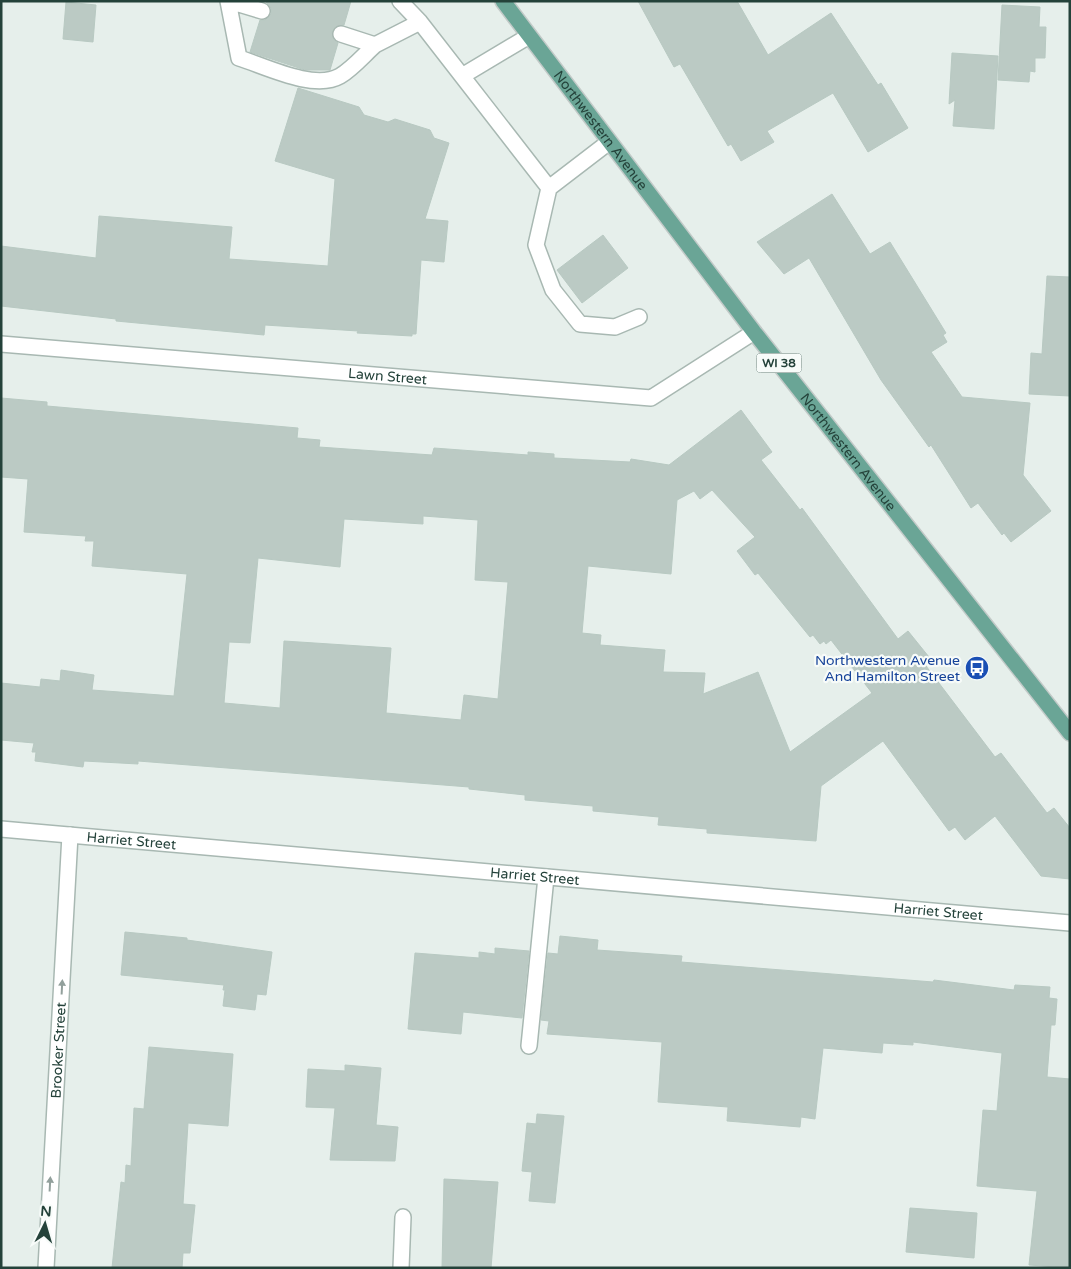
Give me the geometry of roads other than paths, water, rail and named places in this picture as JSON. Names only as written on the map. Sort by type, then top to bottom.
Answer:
[{"type":"main road","name":"Northwestern Avenue","points":[[502,1],[754,332],[1070,733]]},
{"type":"street","points":[[262,11],[229,1],[239,58],[308,81],[325,82],[340,76],[375,45],[420,22]]},
{"type":"street","points":[[400,1],[420,22],[548,188]]},
{"type":"street","points":[[341,34],[375,45]]},
{"type":"street","points":[[462,76],[529,36]]},
{"type":"street","points":[[609,142],[548,188],[536,245],[553,290],[580,324],[615,327],[640,317]]},
{"type":"street","name":"Lawn Street","points":[[1,344],[651,398],[754,332]]},
{"type":"street","name":"Harriet Street","points":[[1,829],[1070,923]]},
{"type":"street","name":"Brooker Street","points":[[46,1268],[70,835]]},
{"type":"street","points":[[529,1046],[546,877]]},
{"type":"street","points":[[401,1268],[403,1217]]},
{"type":"place","name":"Northwestern Avenue And Hamilton Street","points":[[977,668]]}]
